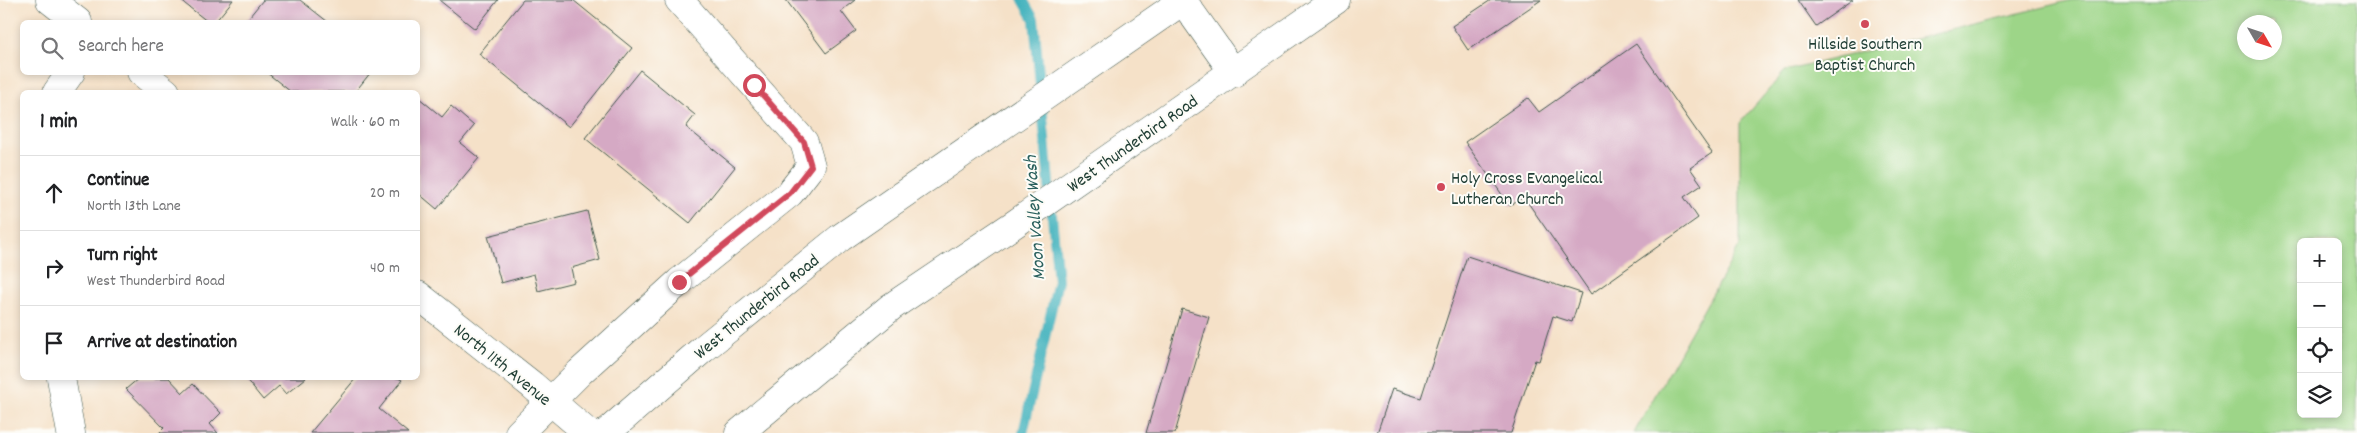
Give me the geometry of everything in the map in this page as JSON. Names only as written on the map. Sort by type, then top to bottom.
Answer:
[{"type":"main road","points":[[50,0],[75,20]]},
{"type":"main road","points":[[519,433],[550,401],[679,282],[790,193],[811,166],[804,142],[678,0]]},
{"type":"main road","points":[[1184,0],[1234,73]]},
{"type":"main road","name":"West Thunderbird Road","points":[[606,433],[703,349],[840,238],[1184,0]]},
{"type":"main road","name":"West Thunderbird Road","points":[[739,433],[891,307],[1234,73],[1336,0]]},
{"type":"main road","points":[[58,90],[69,75]]},
{"type":"main road","points":[[145,75],[164,90]]},
{"type":"main road","name":"North 11th Avenue","points":[[420,297],[588,433]]},
{"type":"main road","points":[[62,380],[71,433]]},
{"type":"green space","points":[[2072,0],[2357,0],[2357,433],[1634,433],[1740,245],[1740,123],[1785,71]]},
{"type":"building","points":[[180,0],[233,0],[217,20],[205,20]]},
{"type":"building","points":[[263,0],[300,0],[325,20],[247,20]]},
{"type":"building","points":[[439,0],[498,0],[475,29]]},
{"type":"building","points":[[523,0],[573,0],[632,48],[569,127],[479,54]]},
{"type":"building","points":[[786,0],[855,0],[841,11],[856,31],[826,53]]},
{"type":"building","points":[[1491,0],[1541,0],[1468,50],[1452,26]]},
{"type":"building","points":[[1798,0],[1853,0],[1816,26]]},
{"type":"building","points":[[1636,44],[1712,153],[1690,168],[1702,185],[1684,197],[1698,218],[1591,294],[1524,197],[1510,206],[1465,142],[1528,98],[1539,112]]},
{"type":"building","points":[[640,70],[695,115],[686,127],[735,167],[690,223],[585,138]]},
{"type":"building","points":[[270,75],[369,75],[357,90],[288,90]]},
{"type":"building","points":[[420,99],[442,117],[451,106],[474,126],[460,143],[479,158],[437,209],[420,195]]},
{"type":"building","points":[[587,211],[600,260],[571,268],[574,282],[538,291],[534,274],[501,283],[488,236]]},
{"type":"building","points":[[1467,256],[1581,293],[1572,322],[1553,316],[1539,361],[1535,360],[1511,433],[1377,433],[1392,389],[1421,398]]},
{"type":"building","points":[[1182,309],[1209,317],[1175,433],[1146,433]]},
{"type":"building","points":[[137,380],[171,380],[183,393],[193,384],[221,413],[210,424],[218,433],[159,433],[164,428],[126,389]]},
{"type":"building","points":[[247,380],[304,380],[286,394],[279,386],[263,400]]},
{"type":"building","points":[[354,380],[402,380],[379,409],[408,433],[310,433]]},
{"type":"waterway","name":"Moon Valley Wash","points":[[1023,0],[1034,19],[1058,281],[1023,433]]},
{"type":"place","name":"Hillside Southern Baptist Church","points":[[1865,24]]},
{"type":"place","name":"Holy Cross Evangelical Lutheran Church","points":[[1441,187]]},
{"type":"route","points":[[679,282],[790,193],[811,166],[804,142],[754,85]]}]
